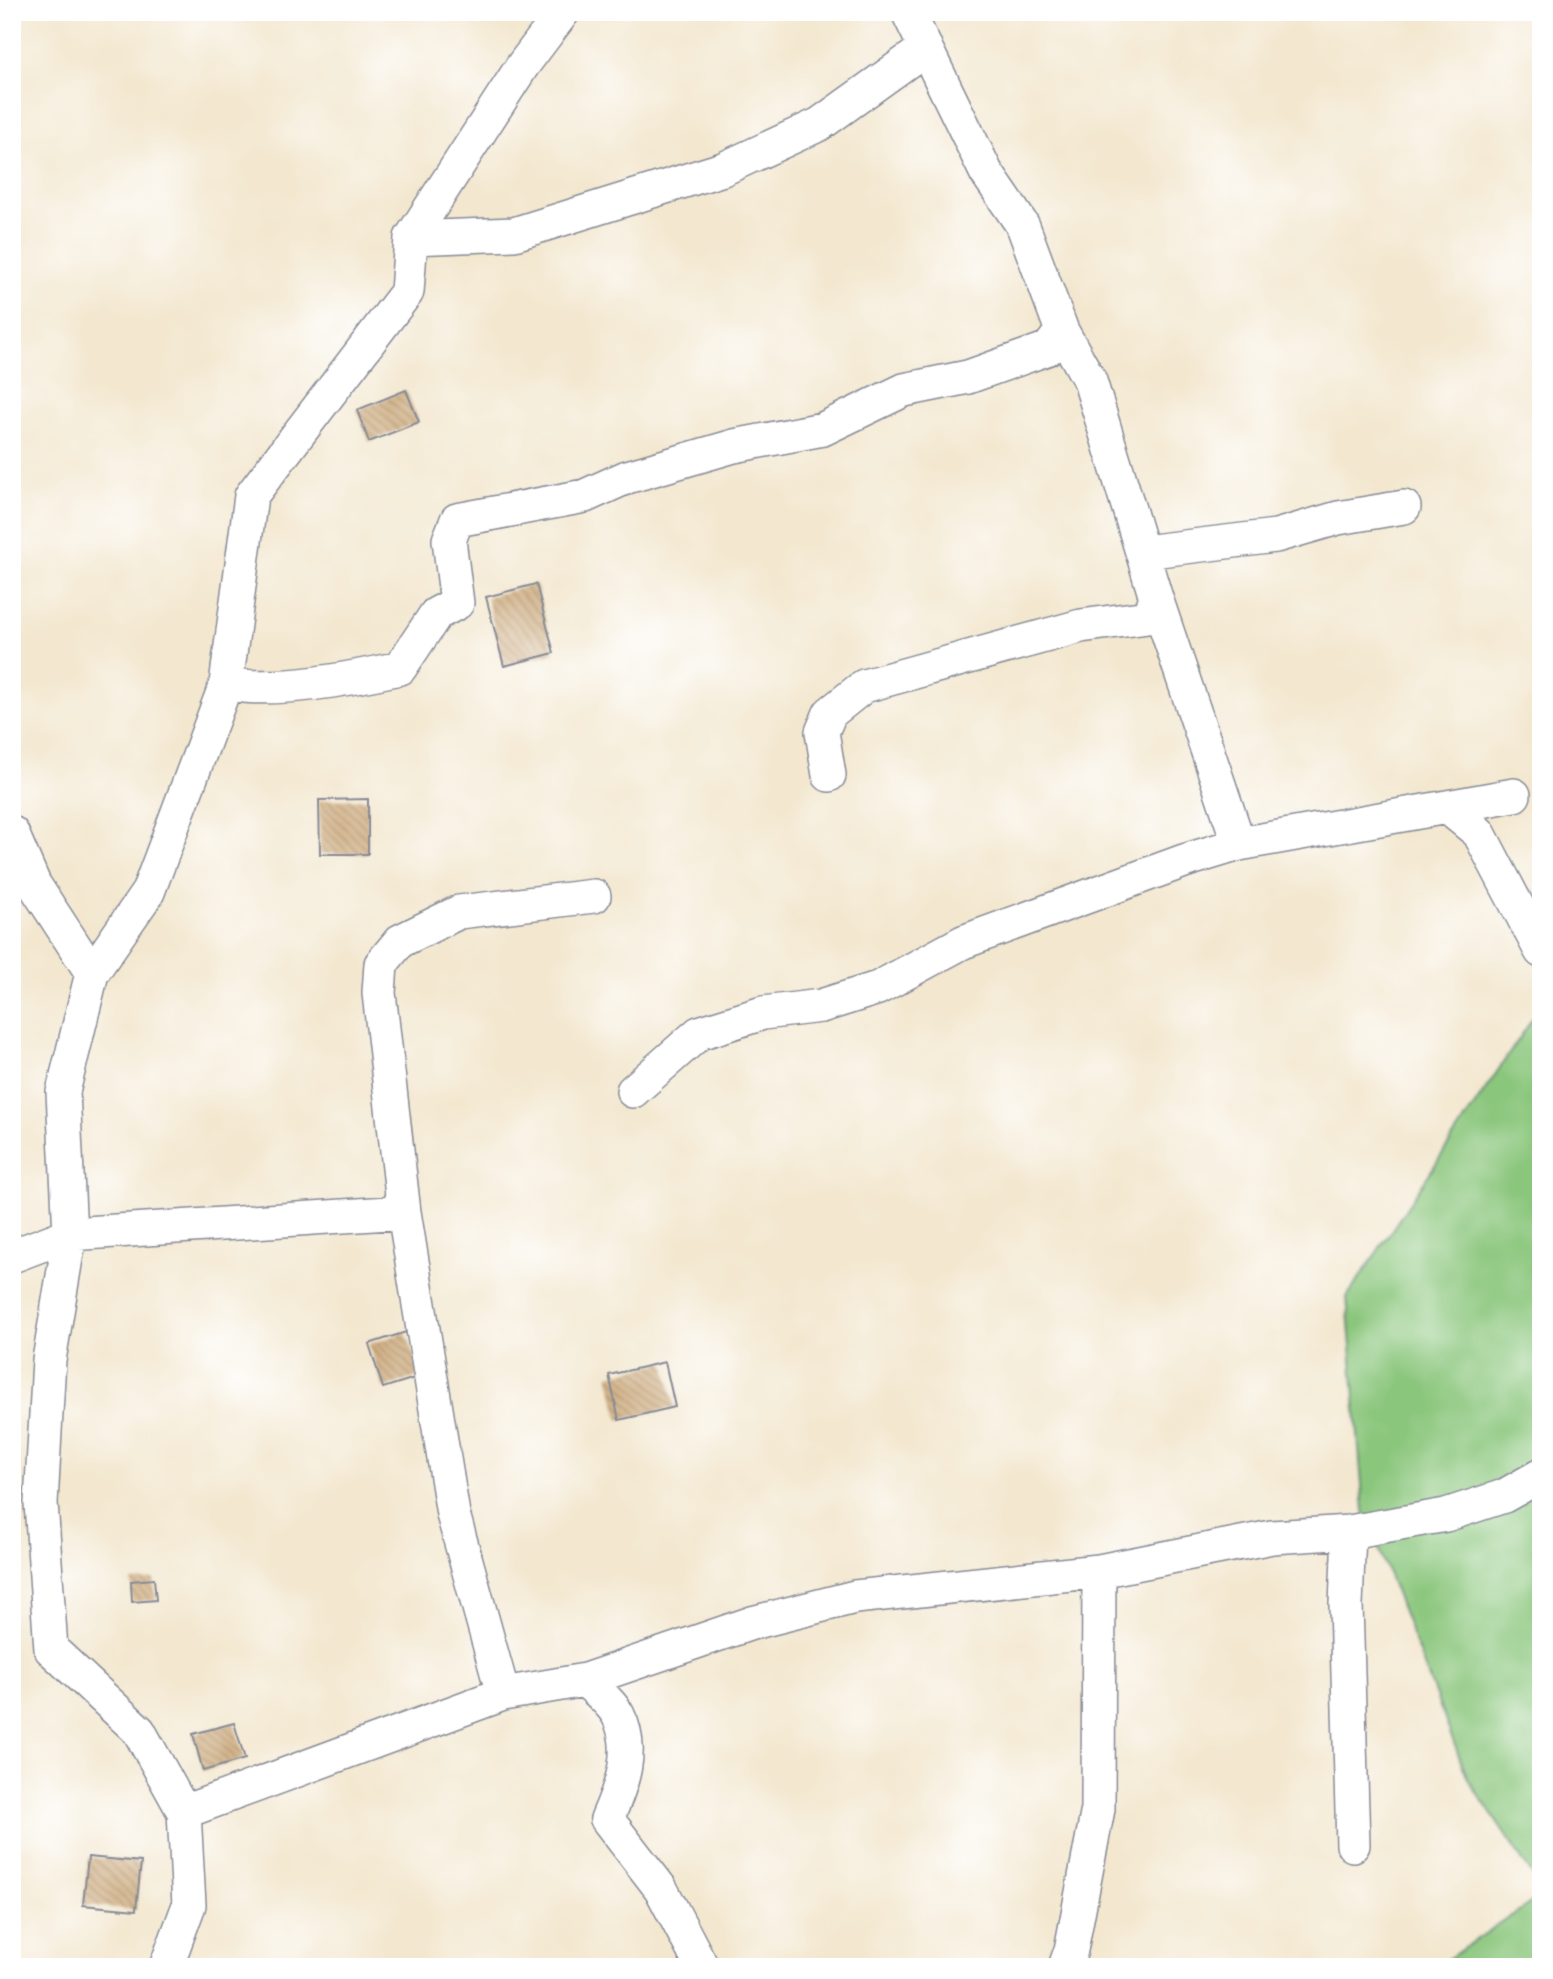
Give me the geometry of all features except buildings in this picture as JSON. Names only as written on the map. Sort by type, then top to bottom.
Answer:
[{"type":"street","points":[[166,1967],[189,1905],[184,1812],[139,1731],[51,1649],[41,1503],[49,1360],[70,1234],[63,1092],[92,973],[148,892],[226,684],[251,496],[407,292],[411,238],[523,65],[563,12]]},
{"type":"street","points":[[908,12],[986,172],[1023,226],[1062,331],[1090,381],[1156,598],[1239,844]]},
{"type":"street","points":[[411,238],[513,234],[723,169],[820,124],[926,48]]},
{"type":"street","points":[[226,684],[261,686],[358,677],[400,668],[436,614],[457,603],[449,540],[457,520],[584,496],[626,477],[734,446],[823,429],[904,390],[968,377],[1049,348],[1062,331]]},
{"type":"street","points":[[1143,552],[1276,536],[1338,518],[1404,507]]},
{"type":"street","points":[[829,775],[822,732],[830,713],[864,686],[1081,626],[1148,617],[1156,598]]},
{"type":"street","points":[[633,1091],[699,1033],[763,1013],[821,1006],[878,988],[963,942],[1239,844],[1514,795]]},
{"type":"street","points":[[1447,807],[1479,833],[1541,951]]},
{"type":"street","points":[[12,833],[34,884],[92,973]]},
{"type":"street","points":[[503,1694],[453,1514],[404,1212],[379,993],[381,964],[400,941],[459,912],[594,895]]},
{"type":"street","points":[[12,1256],[70,1234],[404,1212]]},
{"type":"street","points":[[184,1812],[503,1694],[584,1680],[752,1623],[855,1597],[1100,1572],[1272,1537],[1349,1532],[1446,1515],[1504,1496],[1541,1475]]},
{"type":"street","points":[[1349,1532],[1346,1605],[1353,1845]]},
{"type":"street","points":[[1065,1967],[1071,1950],[1098,1809],[1100,1572]]},
{"type":"street","points":[[584,1680],[617,1713],[625,1733],[625,1777],[607,1819],[661,1889],[702,1967]]},
{"type":"green space","points":[[1541,1006],[1541,1888],[1468,1779],[1364,1511],[1347,1297]]},
{"type":"green space","points":[[1541,1896],[1541,1967],[1436,1967]]}]
